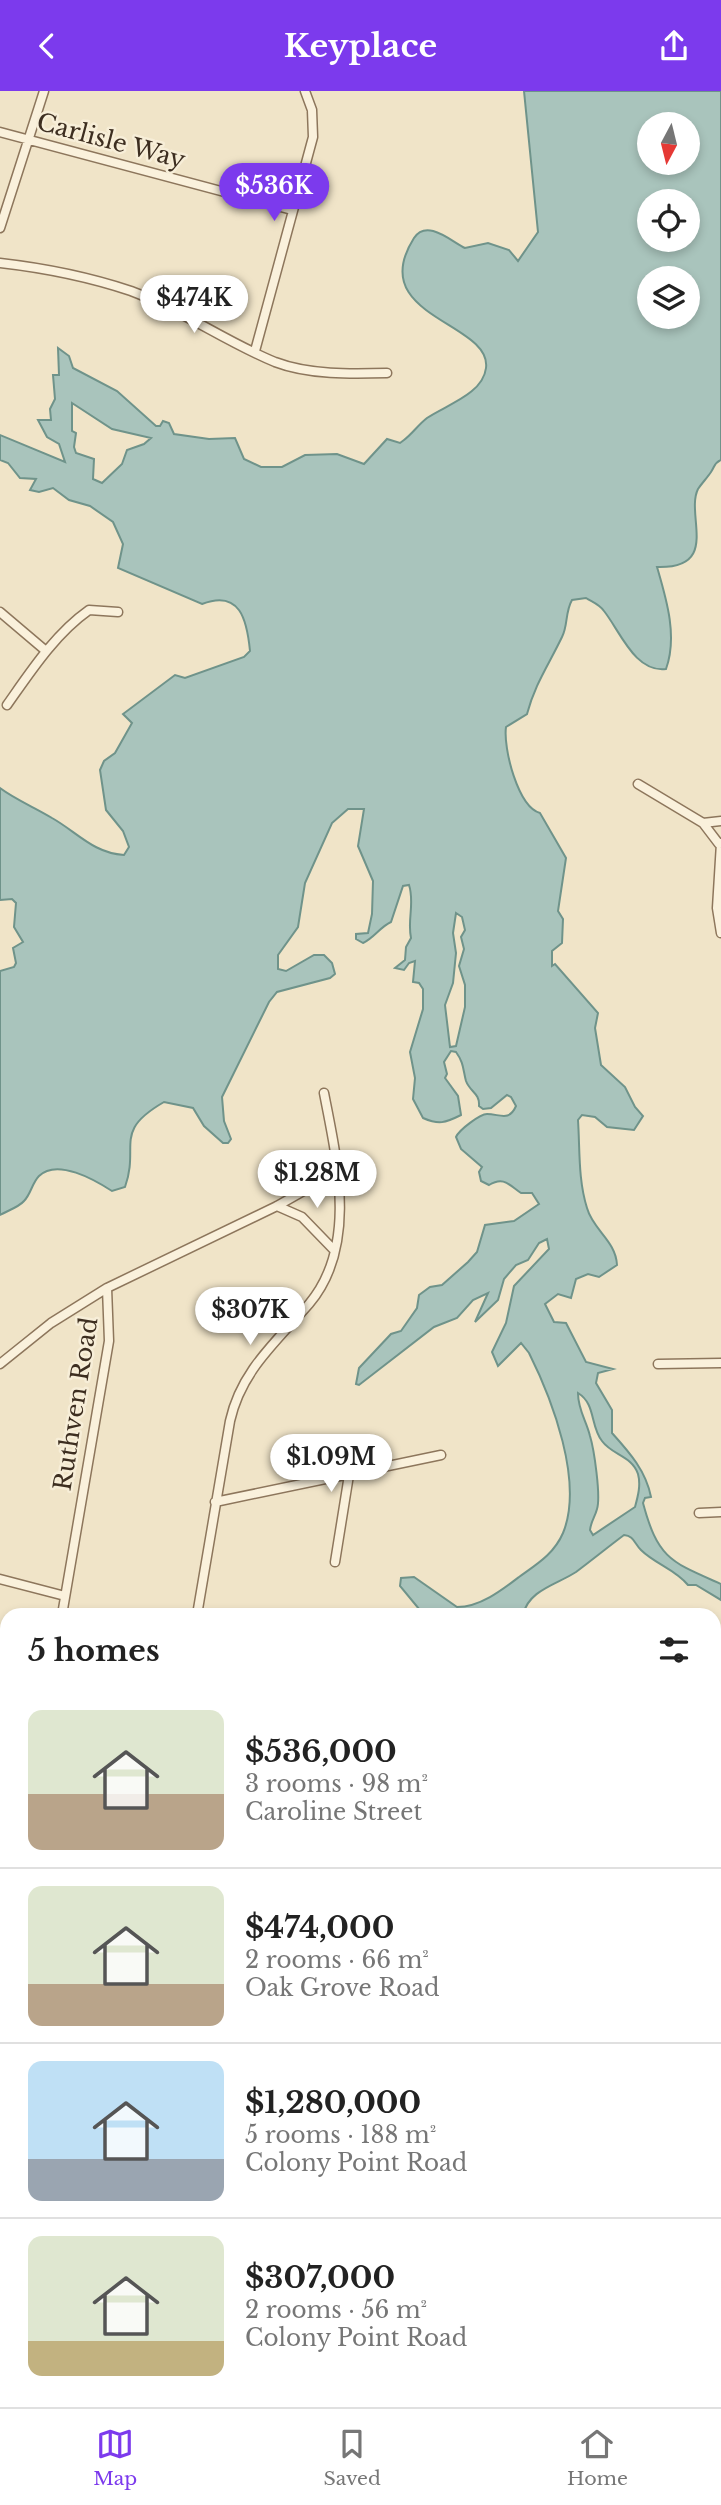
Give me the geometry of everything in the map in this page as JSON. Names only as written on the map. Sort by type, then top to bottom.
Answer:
[{"type":"street","points":[[0,228],[44,91]]},
{"type":"street","points":[[255,351],[313,137],[312,110],[306,91]]},
{"type":"street","name":"Carlisle Way","points":[[0,132],[292,210]]},
{"type":"street","points":[[0,263],[44,269],[130,291],[195,320],[275,362],[352,375],[387,373]]},
{"type":"street","points":[[7,705],[46,651],[75,620],[89,610],[118,612]]},
{"type":"street","points":[[0,612],[46,651]]},
{"type":"street","points":[[638,784],[703,823],[720,843],[717,908],[721,933]]},
{"type":"street","points":[[703,823],[721,821]]},
{"type":"street","points":[[198,1608],[232,1410],[243,1382],[265,1351],[325,1279],[333,1249],[340,1215],[337,1172],[324,1093]]},
{"type":"street","name":"Ruthven Road","points":[[63,1608],[109,1341],[110,1309],[107,1288],[277,1206],[337,1172]]},
{"type":"street","points":[[277,1206],[292,1211],[313,1225],[333,1249]]},
{"type":"street","points":[[0,1364],[51,1322],[107,1288]]},
{"type":"street","points":[[658,1364],[721,1363]]},
{"type":"street","points":[[215,1502],[441,1455]]},
{"type":"street","points":[[335,1562],[349,1475]]},
{"type":"street","points":[[699,1513],[721,1513]]},
{"type":"street","points":[[0,1579],[65,1596]]},
{"type":"water","points":[[524,91],[721,91],[721,460],[698,489],[695,500],[695,550],[689,559],[677,565],[657,567],[671,630],[666,669],[655,668],[637,658],[598,605],[586,598],[572,600],[564,633],[538,684],[527,714],[506,727],[506,736],[510,762],[519,789],[532,808],[540,813],[566,858],[558,911],[563,919],[562,943],[552,951],[552,966],[555,964],[598,1013],[595,1028],[601,1065],[625,1087],[643,1116],[634,1130],[607,1127],[595,1117],[582,1115],[578,1120],[584,1197],[590,1216],[613,1249],[617,1265],[599,1277],[588,1274],[576,1279],[571,1298],[558,1294],[545,1304],[554,1322],[566,1323],[586,1362],[613,1369],[598,1373],[596,1383],[612,1410],[612,1433],[631,1455],[649,1488],[651,1497],[645,1498],[643,1503],[654,1536],[678,1563],[721,1584],[721,1600],[696,1585],[688,1585],[647,1555],[632,1538],[624,1535],[576,1572],[537,1594],[525,1608],[418,1608],[400,1586],[401,1578],[414,1577],[457,1607],[490,1597],[538,1563],[555,1547],[569,1513],[570,1490],[568,1466],[555,1417],[529,1353],[521,1343],[498,1366],[492,1352],[506,1323],[514,1286],[549,1249],[547,1239],[539,1243],[528,1260],[516,1265],[504,1279],[498,1300],[475,1322],[488,1293],[473,1300],[457,1318],[434,1327],[359,1385],[356,1384],[359,1368],[391,1334],[401,1331],[417,1308],[419,1295],[430,1287],[442,1285],[477,1252],[485,1225],[514,1221],[539,1204],[532,1193],[521,1193],[503,1181],[489,1185],[481,1181],[479,1172],[482,1167],[461,1149],[456,1137],[475,1119],[484,1115],[510,1114],[516,1106],[511,1097],[507,1095],[491,1108],[483,1109],[479,1106],[478,1098],[466,1081],[461,1060],[456,1052],[451,1051],[444,1062],[447,1074],[445,1078],[458,1096],[461,1115],[451,1120],[433,1122],[423,1118],[413,1099],[415,1078],[410,1052],[423,1009],[423,989],[419,983],[413,982],[415,961],[409,963],[404,970],[395,968],[405,960],[406,947],[411,938],[411,892],[409,885],[403,886],[391,922],[363,943],[356,939],[356,934],[368,933],[372,914],[373,881],[358,846],[364,809],[348,809],[332,823],[305,883],[298,927],[278,955],[278,969],[286,971],[314,955],[324,955],[332,963],[335,974],[330,978],[277,992],[269,1002],[222,1097],[224,1121],[231,1139],[228,1143],[223,1143],[204,1126],[193,1108],[164,1102],[138,1122],[133,1131],[125,1187],[112,1191],[76,1173],[56,1169],[47,1171],[39,1176],[22,1203],[0,1215],[0,971],[14,967],[16,963],[13,948],[23,942],[14,927],[16,903],[12,899],[0,900],[0,788],[94,846],[124,855],[129,847],[123,831],[106,810],[100,770],[104,761],[115,753],[132,723],[123,714],[175,675],[185,678],[244,657],[250,651],[244,619],[233,604],[215,600],[202,604],[118,568],[123,544],[113,522],[90,506],[69,500],[53,488],[39,492],[30,490],[36,479],[20,478],[8,463],[0,460],[0,435],[65,462],[59,444],[47,437],[38,420],[51,420],[50,409],[55,399],[53,375],[59,375],[58,348],[69,356],[73,368],[117,391],[156,426],[160,426],[163,421],[169,423],[174,434],[209,439],[235,438],[244,459],[261,467],[282,467],[305,455],[337,454],[364,464],[387,439],[400,443],[427,418],[471,392],[483,377],[486,368],[483,352],[470,339],[416,302],[405,285],[403,264],[414,238],[419,232],[426,230],[440,233],[465,248],[488,243],[509,250],[518,261],[538,232]],"holes":[[[72,403],[112,429],[151,438],[144,444],[127,450],[122,464],[102,483],[93,479],[94,459],[76,453],[76,433],[72,431]],[[456,913],[462,917],[465,930],[461,937],[464,949],[459,966],[465,985],[465,1007],[456,1046],[450,1047],[445,1005],[453,983],[456,953],[453,933]],[[578,1393],[584,1398],[602,1441],[627,1459],[639,1478],[635,1507],[593,1535],[590,1530],[598,1503],[596,1473],[592,1442],[579,1405]]]}]
